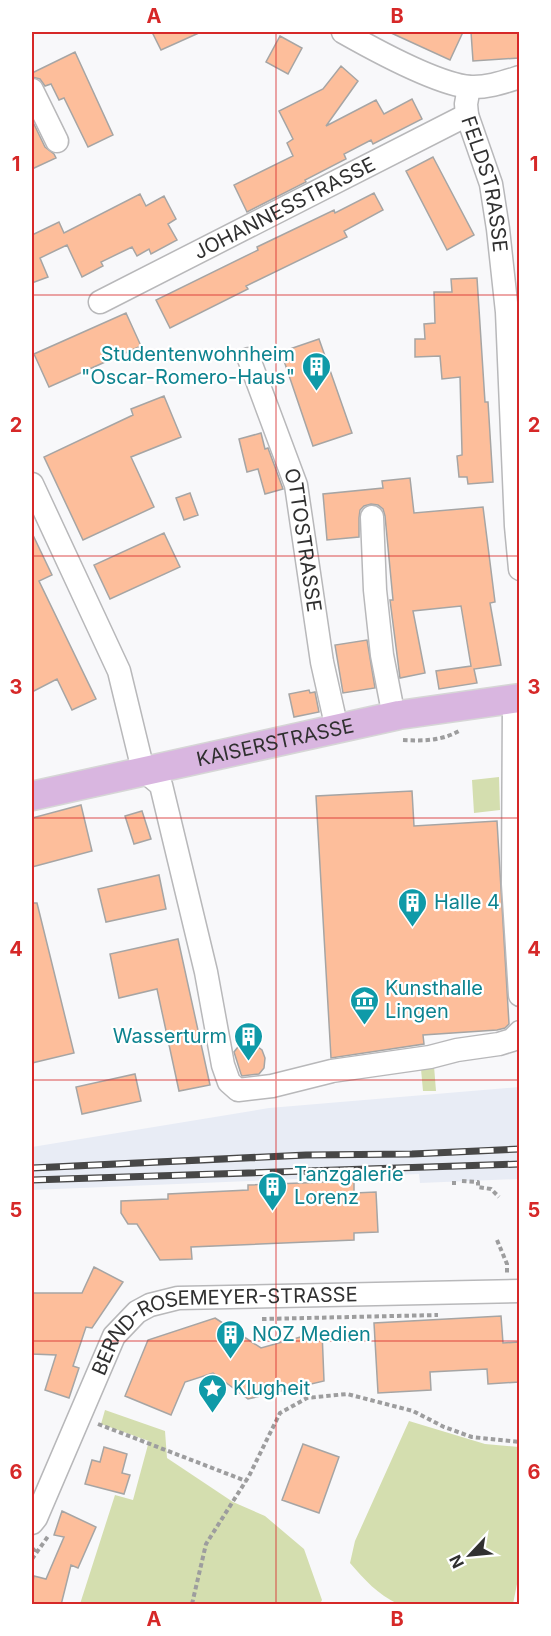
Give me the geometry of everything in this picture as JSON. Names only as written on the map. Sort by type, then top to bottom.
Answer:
[{"type":"main road","name":"KAISERSTRASSE","points":[[32,796],[394,717],[517,698]]},
{"type":"street","points":[[343,32],[415,69],[448,82],[469,87],[486,86],[519,76]]},
{"type":"street","name":"FELDSTRASSE","points":[[469,87],[467,115],[491,184],[513,312],[516,526],[519,569]]},
{"type":"street","points":[[32,90],[57,141]]},
{"type":"street","name":"JOHANNESSTRASSE","points":[[100,302],[467,115]]},
{"type":"street","name":"OTTOSTRASSE","points":[[249,359],[296,486],[322,662],[338,729]]},
{"type":"street","points":[[32,484],[119,671],[143,770],[161,785],[206,972],[223,1065],[229,1082],[238,1090],[272,1086],[332,1071],[430,1058],[457,1050],[499,1044],[512,1040],[519,1032]]},
{"type":"street","points":[[372,517],[375,590],[381,644],[394,717]]},
{"type":"street","points":[[517,698],[513,884],[519,995]]},
{"type":"street","name":"BERND-ROSEMEYER-STRASSE","points":[[41,1527],[36,1518],[114,1336],[137,1312],[150,1305],[178,1298],[519,1291]]},
{"type":"path","points":[[462,1181],[478,1182],[478,1187],[491,1189],[500,1197]]},
{"type":"path","points":[[496,1240],[507,1264],[507,1272]]},
{"type":"path","points":[[258,1318],[441,1315]]},
{"type":"path","points":[[192,1605],[206,1544],[246,1481],[280,1413],[307,1398],[347,1395],[413,1411],[444,1427],[472,1437],[519,1442]]},
{"type":"path","points":[[91,1422],[246,1481]]},
{"type":"path","points":[[32,1559],[47,1540],[41,1527]]},
{"type":"path","points":[[32,1548],[37,1553]]},
{"type":"shaded area","points":[[519,1087],[519,1179],[420,1183],[419,1174],[32,1190],[32,1147],[269,1108]]},
{"type":"green space","points":[[499,777],[500,810],[474,813],[472,780]]},
{"type":"green space","points":[[434,1066],[436,1091],[423,1091],[421,1069]]},
{"type":"green space","points":[[105,1410],[165,1431],[167,1458],[233,1502],[265,1516],[304,1549],[322,1600],[320,1604],[80,1604],[115,1495],[133,1500],[149,1441],[101,1424]]},
{"type":"green space","points":[[409,1421],[485,1444],[519,1447],[520,1569],[513,1604],[398,1604],[366,1581],[350,1563],[355,1541]]},
{"type":"building","points":[[152,32],[201,32],[161,50]]},
{"type":"building","points":[[389,32],[463,32],[450,60]]},
{"type":"building","points":[[471,32],[519,32],[519,58],[473,61]]},
{"type":"building","points":[[280,36],[302,48],[288,74],[266,62]]},
{"type":"building","points":[[75,52],[113,135],[88,147],[64,98],[59,100],[51,84],[45,86],[40,79],[32,77],[32,73]]},
{"type":"building","points":[[341,66],[358,81],[326,126],[376,100],[384,114],[412,99],[422,119],[373,144],[371,140],[344,154],[346,159],[247,212],[234,185],[293,156],[287,143],[293,139],[279,111],[323,89]]},
{"type":"building","points":[[32,120],[45,147],[56,158],[32,169]]},
{"type":"building","points":[[433,157],[474,235],[447,250],[406,171]]},
{"type":"building","points":[[374,193],[383,210],[344,231],[347,237],[246,286],[248,289],[170,328],[156,300],[258,250],[257,247],[334,210],[335,213]]},
{"type":"building","points":[[140,194],[146,206],[164,196],[176,219],[168,224],[177,240],[151,254],[149,249],[137,256],[132,247],[101,262],[103,266],[82,277],[67,245],[40,258],[48,277],[32,283],[32,235],[59,222],[64,233]]},
{"type":"building","points":[[477,278],[493,482],[468,484],[467,477],[459,477],[457,456],[462,455],[460,377],[442,379],[440,356],[415,357],[415,339],[425,339],[424,324],[435,323],[434,292],[452,292],[451,279]]},
{"type":"building","points":[[126,313],[141,346],[49,387],[34,354]]},
{"type":"building","name":"Studentenwohnheim \"Oscar-Romero-Haus\"","points":[[319,339],[352,433],[313,446],[281,352]]},
{"type":"building","points":[[164,396],[181,437],[131,457],[154,507],[83,540],[44,457],[133,415],[131,409]]},
{"type":"building","points":[[261,433],[265,449],[268,448],[283,489],[265,494],[258,469],[247,472],[239,439]]},
{"type":"building","points":[[410,478],[414,513],[483,507],[495,602],[490,603],[501,665],[474,669],[477,683],[439,689],[436,671],[471,666],[461,606],[413,611],[425,673],[400,678],[390,600],[393,600],[383,509],[371,504],[360,510],[359,537],[327,540],[323,494],[383,488],[382,481]]},
{"type":"building","points":[[190,493],[198,515],[184,520],[176,498]]},
{"type":"building","points":[[32,533],[52,575],[39,581],[96,699],[72,710],[57,679],[32,692]]},
{"type":"building","points":[[164,533],[180,567],[110,599],[94,565]]},
{"type":"building","points":[[367,640],[375,688],[343,693],[335,645]]},
{"type":"building","points":[[309,690],[310,693],[315,692],[319,712],[294,717],[289,694]]},
{"type":"building","name":"Halle 4","points":[[412,791],[414,826],[497,821],[509,1024],[497,1030],[423,1035],[424,1044],[331,1058],[316,796]]},
{"type":"building","points":[[81,805],[92,851],[32,867],[32,818]]},
{"type":"building","points":[[142,811],[151,839],[134,844],[125,816]]},
{"type":"building","points":[[159,875],[166,909],[106,922],[98,889]]},
{"type":"building","points":[[32,903],[37,903],[74,1053],[32,1063]]},
{"type":"building","points":[[178,939],[210,1085],[179,1091],[157,989],[119,998],[110,954]]},
{"type":"building","name":"Wasserturm","points":[[247,1044],[255,1045],[262,1050],[265,1058],[264,1068],[259,1074],[242,1076],[234,1052],[238,1047]]},
{"type":"building","points":[[135,1074],[141,1101],[82,1114],[76,1087]]},
{"type":"building","name":"Tanzgalerie Lorenz","points":[[354,1181],[354,1193],[376,1192],[378,1232],[354,1233],[354,1240],[191,1247],[192,1259],[160,1260],[137,1224],[128,1224],[121,1213],[121,1201],[168,1199],[168,1194],[248,1190],[248,1185]]},
{"type":"building","points":[[94,1267],[123,1282],[92,1328],[86,1327],[73,1366],[79,1368],[69,1398],[45,1390],[56,1355],[32,1354],[32,1293],[82,1293]]},
{"type":"building","points":[[501,1316],[503,1343],[519,1342],[519,1382],[488,1384],[487,1369],[430,1372],[431,1390],[378,1393],[374,1323]]},
{"type":"building","name":"NOZ Medien","points":[[215,1318],[261,1348],[322,1331],[324,1381],[248,1399],[213,1373],[185,1382],[171,1415],[125,1396],[148,1340]]},
{"type":"building","points":[[303,1444],[339,1457],[319,1513],[282,1500]]},
{"type":"building","points":[[104,1447],[127,1454],[122,1473],[130,1475],[124,1494],[85,1484],[92,1460],[100,1462]]},
{"type":"building","points":[[62,1511],[96,1527],[78,1568],[71,1565],[61,1605],[32,1605],[34,1576],[46,1579],[64,1537],[54,1535]]},
{"type":"railway","points":[[32,1168],[306,1155],[412,1154],[520,1149]]},
{"type":"railway","points":[[32,1180],[520,1164]]},
{"type":"place","name":"Studentenwohnheim \"Oscar-Romero-Haus\"","points":[[316,392]]},
{"type":"place","name":"Halle 4","points":[[413,928]]},
{"type":"place","name":"Kunsthalle Lingen","points":[[364,1026]]},
{"type":"place","name":"Wasserturm","points":[[248,1062]]},
{"type":"place","name":"Tanzgalerie Lorenz","points":[[273,1212]]},
{"type":"place","name":"NOZ Medien","points":[[231,1360]]},
{"type":"place","name":"Klugheit","points":[[212,1414]]}]
